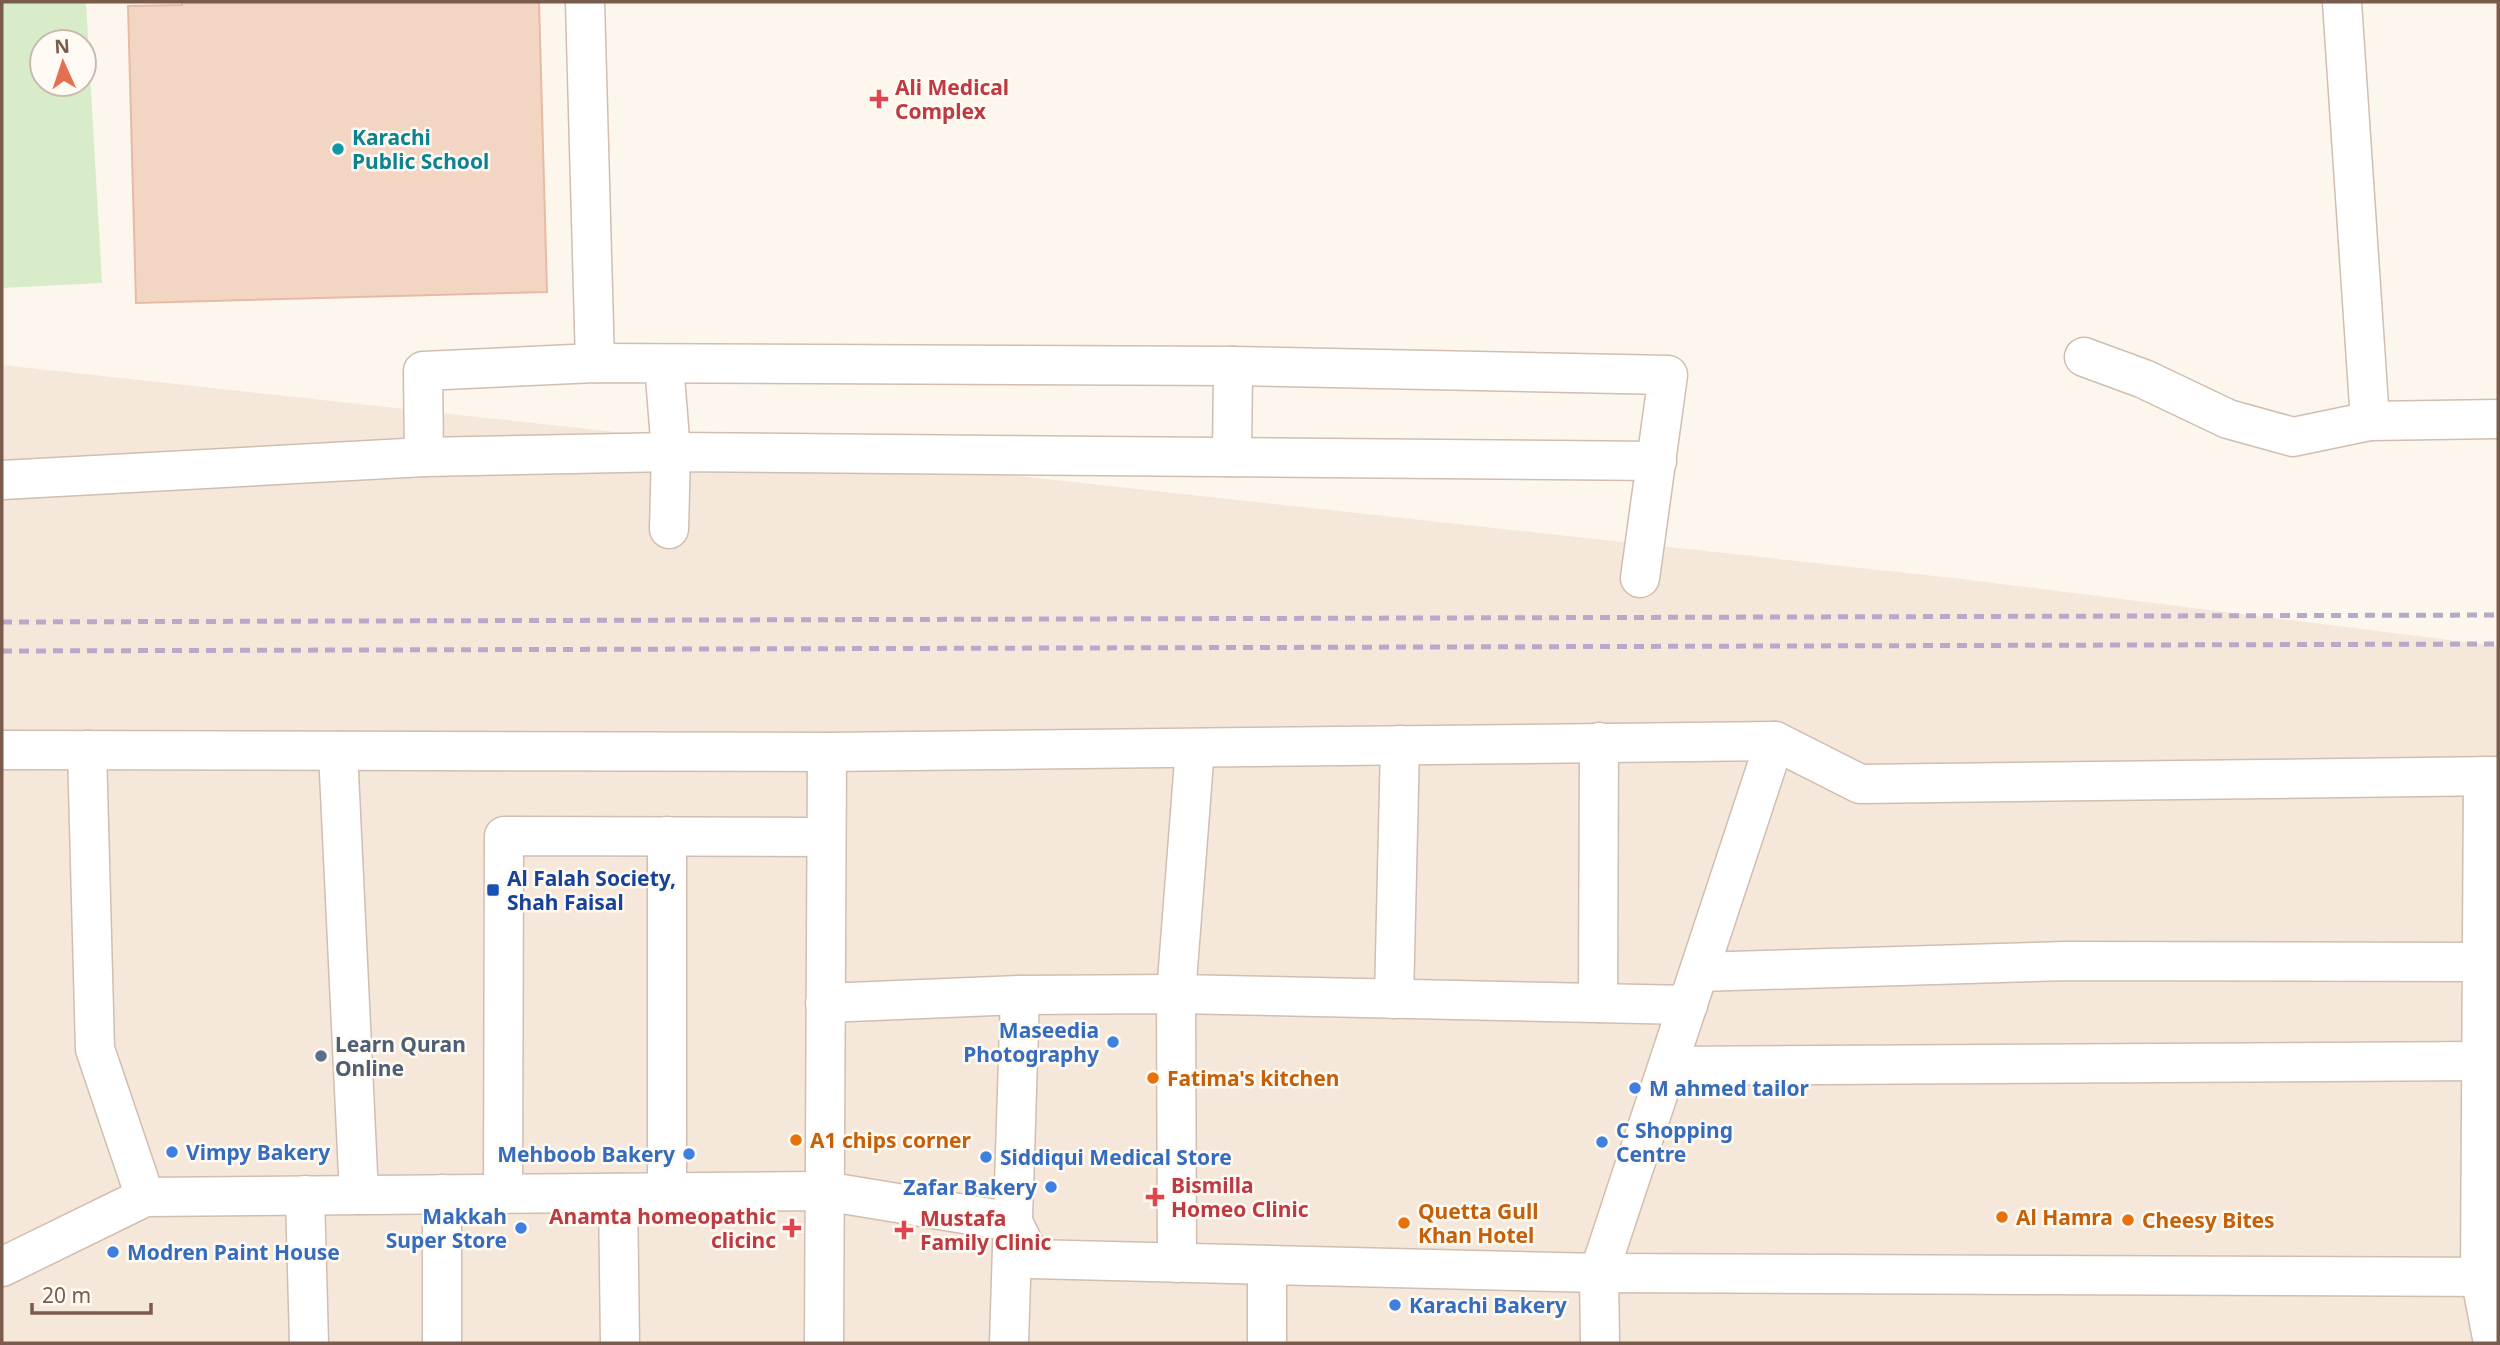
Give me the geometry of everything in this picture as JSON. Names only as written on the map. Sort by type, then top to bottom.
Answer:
[{"type":"street","points":[[585,2],[595,363]]},
{"type":"street","points":[[2342,2],[2370,421]]},
{"type":"street","points":[[2084,357],[2144,379],[2228,419],[2293,437],[2370,421],[2498,419]]},
{"type":"street","points":[[424,457],[423,371],[595,363],[1233,366],[1668,375],[1640,578]]},
{"type":"street","points":[[664,364],[671,452],[669,529]]},
{"type":"street","points":[[1232,457],[1233,366]]},
{"type":"street","points":[[2,480],[424,457],[671,452],[1657,461]]},
{"type":"street","points":[[1580,1343],[1599,1273],[1775,741]]},
{"type":"street","points":[[2,750],[827,752],[1775,741],[1860,784],[2491,776],[2482,962],[2482,1061],[2493,1343]]},
{"type":"street","points":[[1598,1003],[1599,742]]},
{"type":"street","points":[[1394,999],[1400,745]]},
{"type":"street","points":[[1177,1263],[1176,994],[1195,748]]},
{"type":"street","points":[[87,750],[95,1049],[145,1197]]},
{"type":"street","points":[[338,751],[359,1195]]},
{"type":"street","points":[[824,1343],[827,752]]},
{"type":"street","points":[[503,1193],[504,836],[826,837]]},
{"type":"street","points":[[667,836],[667,1192]]},
{"type":"street","points":[[825,1003],[1020,995],[1176,994],[1598,1003],[1693,988],[2066,961],[2482,962]]},
{"type":"street","points":[[1009,1343],[1020,995]]},
{"type":"street","points":[[1668,1066],[2482,1061]]},
{"type":"street","points":[[2,1268],[145,1197],[824,1191],[1013,1222]]},
{"type":"street","points":[[618,1192],[620,1343]]},
{"type":"street","points":[[442,1194],[442,1343]]},
{"type":"street","points":[[305,1195],[309,1343]]},
{"type":"street","points":[[1013,1222],[1031,1259],[1599,1273],[2489,1277]]},
{"type":"street","points":[[1266,1343],[1267,1265]]},
{"type":"street","points":[[1599,1273],[1600,1343]]},
{"type":"shaded area","points":[[2,365],[1953,578],[2498,646],[2498,1343],[2,1343]]},
{"type":"green space","points":[[2,2],[86,2],[87,28],[28,28],[28,98],[91,98],[102,283],[2,288]]},
{"type":"building","name":"Karachi Public School","points":[[182,2],[539,2],[547,292],[136,303],[128,6],[182,5]]},
{"type":"railway","points":[[2,622],[2498,615]]},
{"type":"railway","points":[[2,651],[2498,644]]},
{"type":"place","name":"Ali Medical Complex","points":[[879,99]]},
{"type":"place","name":"Karachi Public School","points":[[338,149]]},
{"type":"place","name":"Al Falah Society, Shah Faisal","points":[[493,890]]},
{"type":"place","name":"Maseedia Photography","points":[[1113,1042]]},
{"type":"place","name":"Learn Quran Online","points":[[321,1056]]},
{"type":"place","name":"Fatima's kitchen","points":[[1153,1078]]},
{"type":"place","name":"M ahmed tailor","points":[[1635,1088]]},
{"type":"place","name":"A1 chips corner","points":[[796,1140]]},
{"type":"place","name":"C Shopping Centre","points":[[1602,1142]]},
{"type":"place","name":"Vimpy Bakery","points":[[172,1152]]},
{"type":"place","name":"Mehboob Bakery","points":[[689,1154]]},
{"type":"place","name":"Siddiqui Medical Store","points":[[986,1157]]},
{"type":"place","name":"Zafar Bakery","points":[[1051,1187]]},
{"type":"place","name":"Bismilla Homeo Clinic","points":[[1155,1197]]},
{"type":"place","name":"Al Hamra","points":[[2002,1217]]},
{"type":"place","name":"Cheesy Bites","points":[[2128,1220]]},
{"type":"place","name":"Quetta Gull Khan Hotel","points":[[1404,1223]]},
{"type":"place","name":"Makkah Super Store","points":[[521,1228]]},
{"type":"place","name":"Anamta homeopathic clicinc","points":[[792,1228]]},
{"type":"place","name":"Mustafa Family Clinic","points":[[904,1230]]},
{"type":"place","name":"Modren Paint House","points":[[113,1252]]},
{"type":"place","name":"Karachi Bakery","points":[[1395,1305]]}]
